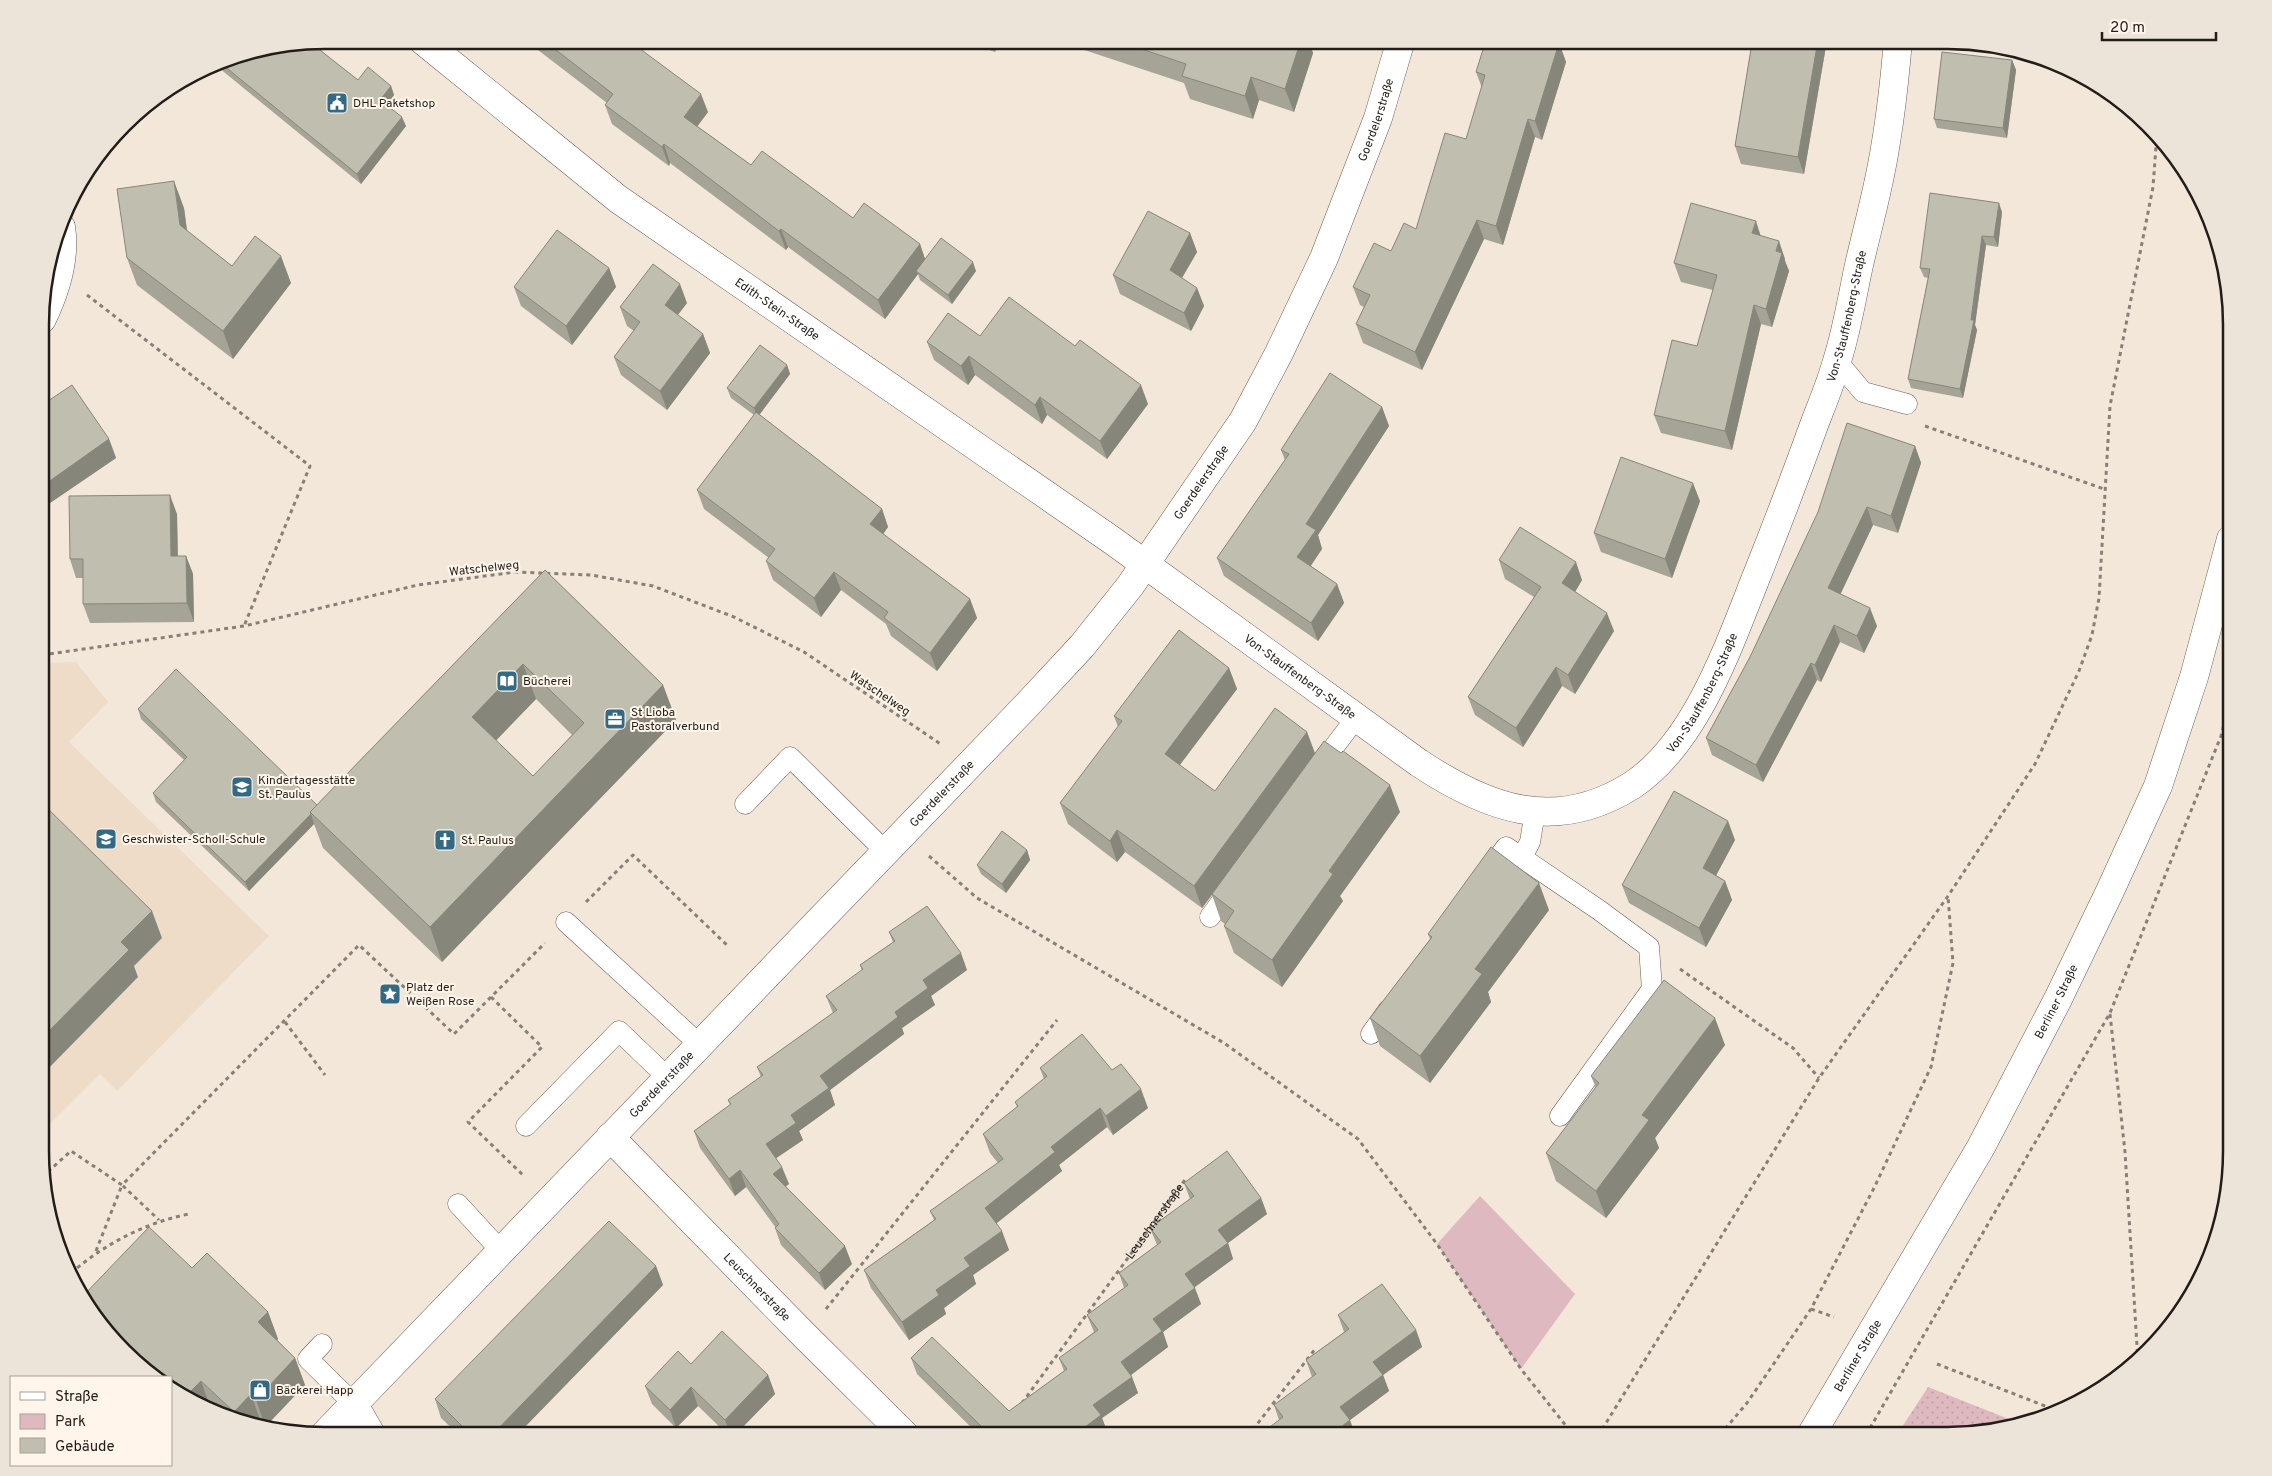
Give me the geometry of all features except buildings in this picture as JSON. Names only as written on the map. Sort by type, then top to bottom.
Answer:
[{"type":"main road","name":"Edith-Stein-Straße","points":[[433,49],[618,199],[1144,565]]},
{"type":"main road","name":"Goerdelerstraße","points":[[331,1427],[1082,646],[1144,565],[1243,421],[1279,353],[1328,249],[1378,118],[1398,49]]},
{"type":"main road","name":"Von-Stauffenberg-Straße","points":[[1144,565],[1356,718],[1454,786],[1490,802],[1535,812],[1560,812],[1582,807],[1616,794],[1647,773],[1676,744],[1693,716],[1730,644],[1790,491],[1838,361],[1885,150],[1897,49]]},
{"type":"main road","points":[[49,306],[59,273],[60,246]]},
{"type":"main road","name":"Berliner Straße","points":[[1816,1427],[1981,1148],[2058,999],[2110,891],[2158,786],[2194,677],[2223,569]]},
{"type":"main road","name":"Leuschnerstraße","points":[[610,1137],[897,1427]]},
{"type":"main road","points":[[353,1403],[367,1427]]},
{"type":"lane","points":[[1838,361],[1863,392],[1907,404]]},
{"type":"lane","points":[[1309,780],[1356,718]]},
{"type":"lane","points":[[745,804],[790,757],[885,851]]},
{"type":"lane","points":[[1522,857],[1530,842],[1535,812]]},
{"type":"lane","points":[[1472,894],[1506,847],[1599,910],[1649,947],[1652,989],[1560,1116]]},
{"type":"lane","points":[[1210,917],[1245,868]]},
{"type":"lane","points":[[566,922],[699,1044]]},
{"type":"lane","points":[[1371,1034],[1399,995]]},
{"type":"lane","points":[[526,1126],[620,1031],[668,1077]]},
{"type":"lane","points":[[458,1204],[501,1251]]},
{"type":"lane","points":[[322,1344],[308,1358],[353,1403]]},
{"type":"path","points":[[1604,1427],[1819,1078],[1948,896],[2035,764],[2079,671],[2092,635],[2099,598],[2110,406],[2153,187],[2156,144]]},
{"type":"path","points":[[59,273],[310,466],[244,626]]},
{"type":"path","points":[[1917,424],[2104,489]]},
{"type":"path","name":"Watschelweg","points":[[49,654],[244,626],[418,585],[514,572],[591,575],[653,586],[751,625],[804,652],[946,748]]},
{"type":"path","points":[[1871,1427],[2110,1013],[2223,728]]},
{"type":"path","points":[[96,1252],[122,1185],[359,945],[454,1034],[633,855],[729,947]]},
{"type":"path","points":[[935,861],[977,898],[1224,1043],[1358,1138],[1438,1244],[1521,1369],[1567,1427]]},
{"type":"path","points":[[1727,1427],[1747,1403],[1811,1309],[1874,1188],[1931,1067],[1953,963],[1948,896]]},
{"type":"path","points":[[1649,947],[1793,1048],[1819,1078]]},
{"type":"path","points":[[2110,1013],[2126,1152],[2137,1351]]},
{"type":"path","points":[[822,1313],[1057,1020]]},
{"type":"path","points":[[285,1022],[325,1075]]},
{"type":"path","points":[[49,1171],[71,1151],[122,1185],[159,1220]]},
{"type":"path","name":"Leuschnerstraße","points":[[1020,1404],[1186,1177]]},
{"type":"path","points":[[75,1269],[96,1252],[159,1220],[188,1214]]},
{"type":"path","points":[[1811,1309],[1834,1318]]},
{"type":"path","points":[[1255,1427],[1316,1348]]},
{"type":"path","points":[[1937,1364],[2049,1408]]},
{"type":"shaded area","name":"Geschwister-Scholl-Schule","points":[[76,662],[108,702],[69,742],[269,936],[117,1091],[100,1074],[49,1125],[49,663]]},
{"type":"green space","points":[[1480,1196],[1575,1294],[1521,1369],[1437,1244]]},
{"type":"green space","points":[[1928,1387],[2011,1420],[1966,1427],[1902,1427]]},
{"type":"place","name":"DHL Paketshop","points":[[337,103]]},
{"type":"place","name":"Bücherei","points":[[507,681]]},
{"type":"place","name":"St Lioba Pastoralverbund","points":[[615,719]]},
{"type":"place","name":"Kindertagesstätte St. Paulus","points":[[242,787]]},
{"type":"place","name":"Geschwister-Scholl-Schule","points":[[106,839]]},
{"type":"place","name":"St. Paulus","points":[[445,840]]},
{"type":"place","name":"Platz der Weißen Rose","points":[[390,994]]},
{"type":"place","name":"Bäckerei Happ","points":[[260,1390]]}]
